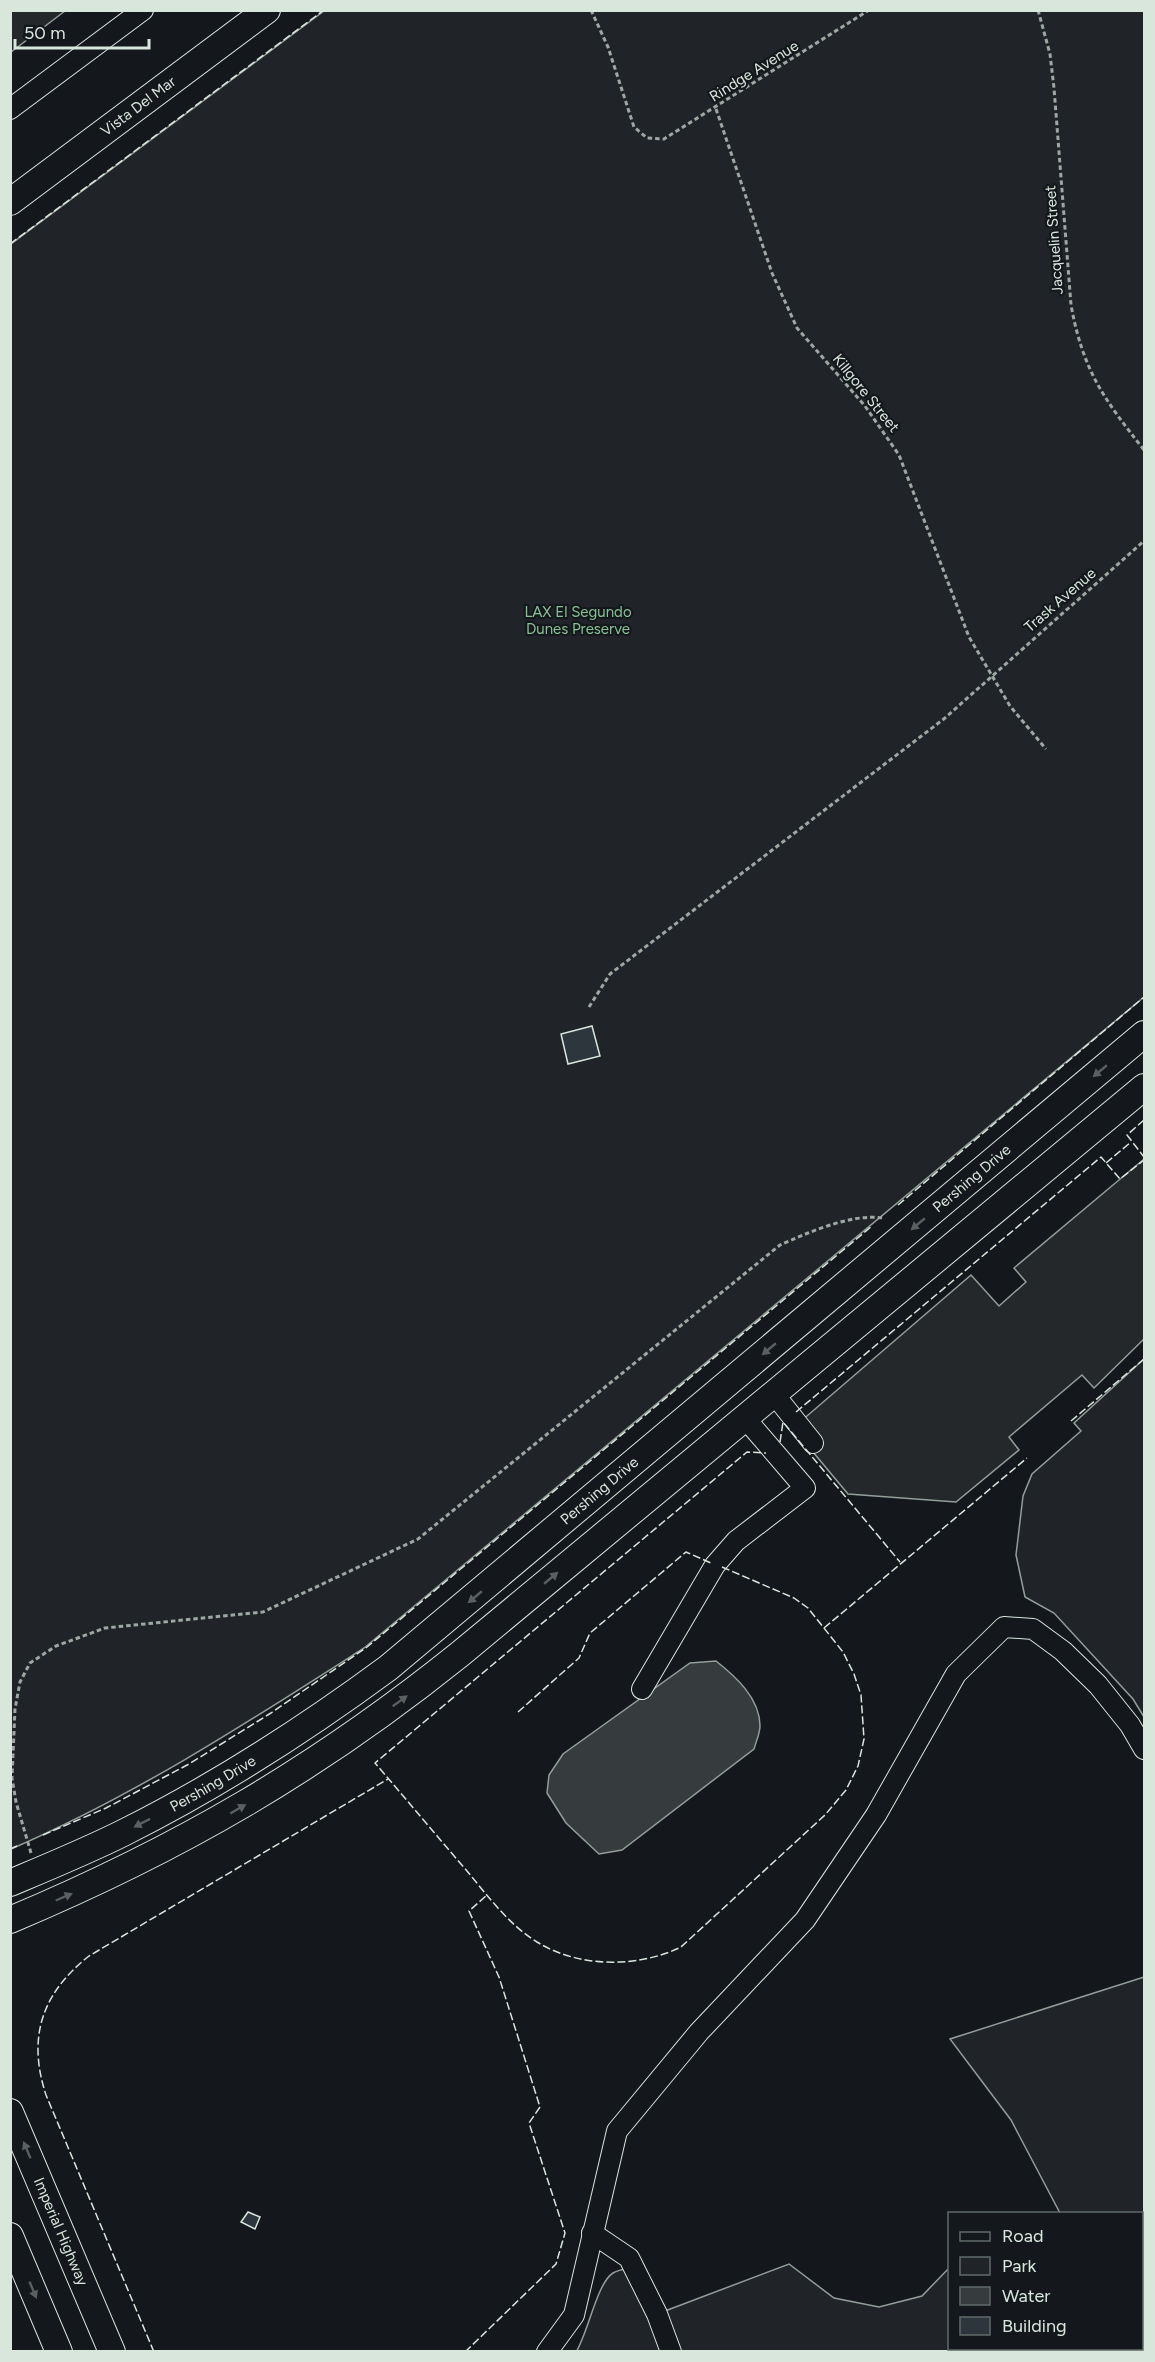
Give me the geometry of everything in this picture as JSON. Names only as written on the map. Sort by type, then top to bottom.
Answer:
[{"type":"main road","name":"Vista Del Mar","points":[[10,202],[267,10]]},
{"type":"main road","name":"Pershing Drive","points":[[10,1883],[123,1833],[231,1775],[339,1704],[388,1668],[1144,1034]]},
{"type":"main road","points":[[10,1920],[84,1889],[192,1835],[251,1802],[358,1732],[460,1654],[1144,1087]]},
{"type":"main road","name":"Imperial Highway","points":[[10,2112],[112,2352]]},
{"type":"main road","points":[[10,2236],[59,2352]]},
{"type":"lane","points":[[10,109],[143,10]]},
{"type":"lane","points":[[774,1394],[813,1443]]},
{"type":"lane","points":[[642,1689],[715,1564],[736,1541],[805,1488],[745,1418]]},
{"type":"lane","points":[[547,2352],[574,2314],[617,2131],[699,2032],[805,1920],[876,1815],[956,1674],[1004,1628],[1033,1629],[1063,1651],[1098,1685],[1130,1725],[1144,1749]]},
{"type":"lane","points":[[592,2233],[629,2258],[657,2314],[671,2352]]},
{"type":"path","name":"Rindge Avenue","points":[[591,10],[608,47],[634,126],[647,138],[664,139],[716,109],[869,10]]},
{"type":"path","name":"Jacquelin Street","points":[[1038,10],[1050,54],[1071,305],[1077,336],[1086,366],[1100,392],[1144,450]]},
{"type":"path","name":"Killgore Street","points":[[716,109],[783,302],[797,328],[865,406],[899,455],[969,637],[990,676],[1010,706],[1046,749]]},
{"type":"path","name":"Trask Avenue","points":[[589,1007],[610,974],[945,718],[1144,541]]},
{"type":"path","points":[[38,1871],[16,1802],[12,1778],[15,1709],[20,1682],[30,1663],[56,1646],[105,1628],[263,1612],[418,1539],[780,1245],[812,1230],[857,1219],[883,1218]]},
{"type":"green space","name":"LAX El Segundo Dunes Preserve","points":[[324,11],[1144,11],[1144,997],[364,1648],[192,1756],[103,1805],[11,1849],[11,244]]},
{"type":"green space","points":[[1144,1359],[1144,1717],[1133,1699],[1054,1613],[1025,1597],[1016,1555],[1023,1496],[1032,1474],[1081,1431],[1074,1423]]},
{"type":"green space","points":[[1144,1977],[1144,2351],[1106,2350],[1143,2350],[1143,2212],[1059,2212],[1011,2120],[950,2039]]},
{"type":"green space","points":[[789,2264],[834,2298],[879,2307],[922,2296],[948,2269],[948,2350],[1089,2351],[681,2351],[665,2311]]},
{"type":"green space","points":[[632,2268],[661,2351],[576,2352],[597,2297],[607,2278],[615,2272]]},
{"type":"shaded area","points":[[11,10],[65,10],[65,11],[11,52]]},
{"type":"shaded area","points":[[1144,1159],[1144,1339],[1094,1388],[1082,1375],[1009,1437],[1019,1450],[956,1502],[848,1494],[793,1428],[971,1275],[999,1306],[1026,1282],[1014,1268]]},
{"type":"water","points":[[716,1661],[738,1681],[756,1706],[760,1726],[754,1749],[622,1850],[599,1854],[566,1823],[547,1793],[549,1775],[563,1754],[690,1663]]},
{"type":"building","points":[[592,1026],[600,1056],[568,1064],[561,1034]]},
{"type":"building","points":[[248,2212],[260,2217],[255,2229],[241,2222]]},
{"type":"fence","points":[[10,244],[324,10]]},
{"type":"fence","points":[[898,1205],[1144,997]]},
{"type":"fence","points":[[1144,1120],[1127,1135],[1144,1157]]},
{"type":"fence","points":[[1106,1163],[1131,1142]]},
{"type":"fence","points":[[796,1412],[1101,1157],[1120,1179],[1144,1160]]},
{"type":"fence","points":[[43,1835],[106,1808],[189,1764],[271,1713],[367,1647],[872,1226]]},
{"type":"fence","points":[[1071,1421],[1144,1359]]},
{"type":"fence","points":[[780,1442],[783,1422],[900,1562]]},
{"type":"fence","points":[[722,1567],[794,1598],[808,1608],[843,1652],[861,1695],[864,1739],[858,1766],[846,1790],[825,1815],[681,1947],[664,1954],[628,1962],[590,1961],[553,1951],[527,1935],[499,1909],[375,1763],[747,1452],[766,1453]]},
{"type":"fence","points":[[824,1628],[1027,1458]]},
{"type":"fence","points":[[518,1712],[579,1658],[590,1633],[686,1552],[711,1563]]},
{"type":"fence","points":[[154,2352],[46,2095],[40,2074],[38,2054],[43,2018],[60,1985],[89,1956],[388,1779]]},
{"type":"fence","points":[[10,1849],[17,1846]]},
{"type":"fence","points":[[465,2352],[556,2264],[565,2233],[529,2123],[540,2107],[499,1977],[469,1911],[487,1895]]}]
